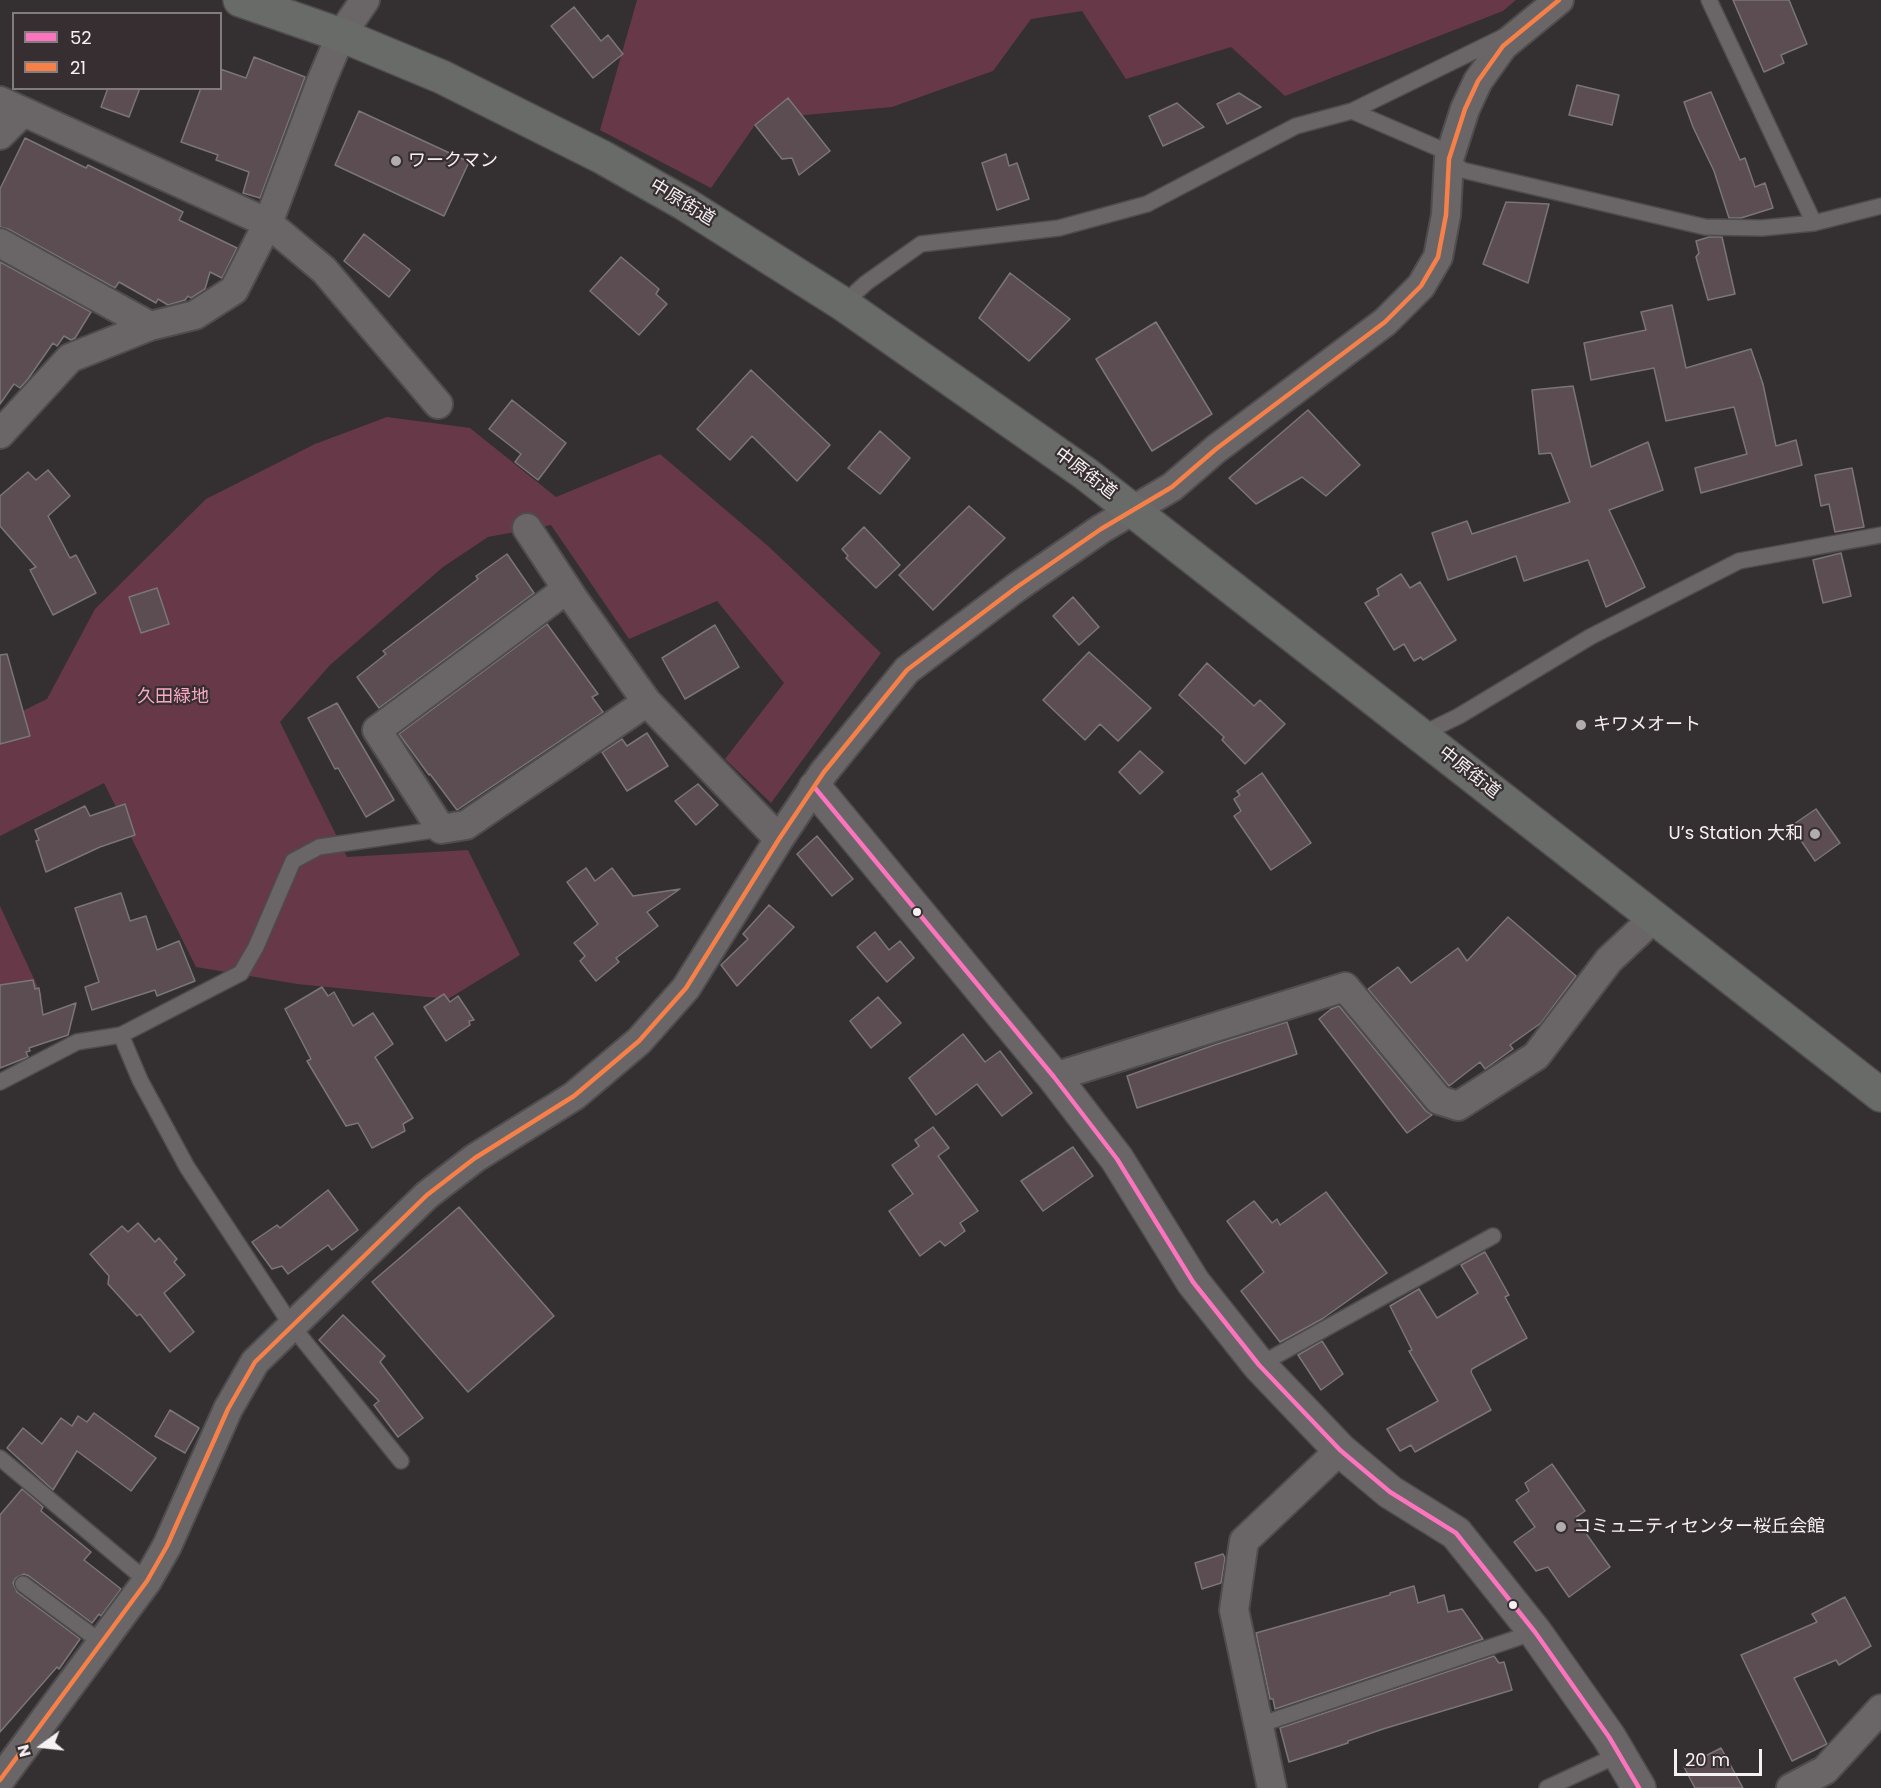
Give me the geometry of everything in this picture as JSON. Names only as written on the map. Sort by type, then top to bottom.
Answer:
[{"type":"main road","name":"中原街道","points":[[240,0],[341,35],[442,77],[602,157],[685,204],[843,304],[1059,454],[1133,510],[1881,1095]]},
{"type":"street","points":[[5,417],[70,358],[150,326],[195,315],[234,290],[268,223],[341,35],[365,0]]},
{"type":"street","points":[[4,1765],[102,1642],[147,1581],[167,1546],[228,1409],[255,1362],[427,1195],[474,1158],[574,1096],[639,1041],[686,988],[779,839],[824,772],[907,670],[1026,580],[1101,529],[1172,487],[1216,449],[1385,322],[1421,286],[1438,257],[1446,214],[1449,159],[1465,109],[1478,81],[1503,46],[1559,0]]},
{"type":"street","points":[[0,135],[11,107],[268,223],[324,270],[438,404]]},
{"type":"street","points":[[0,243],[150,326]]},
{"type":"street","points":[[527,528],[647,702],[779,839]]},
{"type":"street","points":[[567,589],[377,730],[441,829],[466,825],[647,702]]},
{"type":"street","points":[[815,788],[1054,1077],[1117,1160],[1193,1282],[1260,1365],[1340,1450],[1390,1492],[1456,1533],[1534,1632],[1620,1754],[1640,1788]]},
{"type":"street","points":[[1054,1077],[1345,987],[1438,1100],[1458,1106],[1536,1056],[1609,960],[1641,930],[1652,916]]},
{"type":"street","points":[[1272,1788],[1234,1610],[1244,1541],[1340,1450]]},
{"type":"street","points":[[1791,1788],[1825,1770],[1881,1709]]},
{"type":"lane","points":[[1709,0],[1814,223]]},
{"type":"lane","points":[[843,304],[866,283],[921,244],[1059,228],[1147,204],[1296,126],[1352,111],[1527,26]]},
{"type":"lane","points":[[1352,111],[1438,148],[1462,170],[1705,227],[1762,228],[1814,223],[1881,206]]},
{"type":"lane","points":[[1420,735],[1459,716],[1590,637],[1739,561],[1881,535]]},
{"type":"lane","points":[[0,1082],[77,1042],[121,1035],[241,973],[256,947],[293,861],[319,847],[441,829]]},
{"type":"lane","points":[[121,1035],[140,1080],[187,1167],[292,1326],[401,1461]]},
{"type":"lane","points":[[1260,1365],[1493,1236]]},
{"type":"lane","points":[[0,1458],[147,1581]]},
{"type":"lane","points":[[22,1584],[102,1642]]},
{"type":"lane","points":[[1259,1725],[1534,1632]]},
{"type":"lane","points":[[1547,1788],[1620,1754]]},
{"type":"green space","points":[[637,0],[1516,0],[1503,11],[1285,96],[1231,47],[1126,79],[1082,11],[1031,19],[993,71],[892,107],[762,119],[755,125],[711,188],[600,130]]},
{"type":"green space","name":"久田緑地","points":[[387,417],[470,428],[556,497],[660,454],[768,546],[881,653],[771,803],[725,759],[784,683],[717,601],[629,639],[551,525],[488,537],[443,567],[330,665],[280,722],[347,857],[468,850],[520,955],[448,999],[297,984],[196,967],[104,783],[0,836],[0,722],[47,699],[95,609],[206,499],[315,444]]},
{"type":"green space","points":[[0,906],[42,996],[0,1017]]},
{"type":"building","points":[[1733,0],[1789,0],[1807,44],[1781,55],[1784,63],[1764,72]]},
{"type":"building","points":[[574,7],[601,41],[608,35],[623,54],[593,78],[551,26]]},
{"type":"building","points":[[254,57],[305,77],[260,198],[243,193],[249,172],[216,160],[218,155],[181,142],[200,90],[222,90],[222,70],[246,78]]},
{"type":"building","points":[[1577,85],[1619,95],[1612,125],[1569,115]]},
{"type":"building","points":[[107,90],[139,90],[129,117],[101,107]]},
{"type":"building","points":[[1711,92],[1740,160],[1745,158],[1755,187],[1765,183],[1773,208],[1741,218],[1729,218],[1714,171],[1684,102]]},
{"type":"building","points":[[1239,93],[1261,107],[1227,124],[1217,104]]},
{"type":"building","points":[[788,98],[830,151],[799,175],[792,158],[782,159],[755,125]]},
{"type":"building","points":[[1177,103],[1204,127],[1163,146],[1149,116]]},
{"type":"building","points":[[359,111],[469,162],[444,216],[335,165]]},
{"type":"building","points":[[25,138],[86,168],[88,165],[183,212],[179,220],[237,248],[222,278],[210,272],[205,289],[191,298],[188,296],[185,300],[168,305],[158,299],[156,303],[119,282],[115,288],[8,229],[0,227],[0,189]]},
{"type":"building","points":[[1006,154],[1009,166],[1017,163],[1029,199],[997,210],[982,163]]},
{"type":"building","points":[[1506,202],[1549,204],[1528,283],[1483,264]]},
{"type":"building","points":[[364,234],[410,270],[389,297],[344,261]]},
{"type":"building","points":[[1709,237],[1722,237],[1735,294],[1708,300],[1696,257],[1699,253],[1696,241]]},
{"type":"building","points":[[621,257],[659,289],[656,294],[667,304],[639,335],[590,291]]},
{"type":"building","points":[[0,262],[91,312],[75,338],[71,340],[64,336],[57,346],[53,343],[28,379],[20,388],[14,384],[0,404]]},
{"type":"building","points":[[1010,273],[1070,319],[1029,361],[979,318]]},
{"type":"building","points":[[1672,305],[1686,368],[1751,349],[1763,384],[1776,446],[1796,440],[1802,465],[1701,493],[1695,468],[1747,454],[1734,407],[1666,421],[1654,368],[1591,380],[1584,343],[1646,330],[1641,312]]},
{"type":"building","points":[[1156,322],[1212,414],[1152,451],[1096,359]]},
{"type":"building","points":[[751,370],[830,445],[797,481],[752,436],[730,460],[697,429]]},
{"type":"building","points":[[1573,386],[1591,467],[1648,442],[1663,490],[1609,510],[1645,587],[1606,607],[1588,560],[1524,581],[1516,556],[1448,580],[1432,533],[1467,521],[1472,534],[1570,502],[1551,453],[1539,454],[1532,390]]},
{"type":"building","points":[[512,400],[566,443],[538,480],[515,462],[521,454],[489,429]]},
{"type":"building","points":[[1308,410],[1360,465],[1326,496],[1302,477],[1256,504],[1229,478]]},
{"type":"building","points":[[880,431],[910,458],[880,494],[848,468]]},
{"type":"building","points":[[1852,468],[1864,527],[1835,532],[1829,504],[1821,506],[1815,475]]},
{"type":"building","points":[[48,470],[70,496],[48,516],[70,558],[76,555],[96,593],[53,615],[30,570],[36,567],[0,526],[0,496],[28,472],[36,480]]},
{"type":"building","points":[[969,506],[1005,538],[933,610],[899,575]]},
{"type":"building","points":[[864,527],[900,565],[876,588],[846,558],[848,556],[842,549]]},
{"type":"building","points":[[1841,553],[1851,596],[1823,603],[1813,560]]},
{"type":"building","points":[[507,554],[534,593],[379,708],[357,677],[386,654],[383,651],[478,579],[476,576]]},
{"type":"building","points":[[1401,574],[1410,588],[1420,582],[1456,640],[1423,660],[1421,657],[1414,661],[1404,644],[1394,650],[1365,603],[1379,595],[1377,589]]},
{"type":"building","points":[[157,588],[169,624],[141,633],[129,597]]},
{"type":"building","points":[[1073,597],[1099,627],[1079,645],[1053,616]]},
{"type":"building","points":[[547,624],[598,694],[592,697],[603,712],[457,810],[399,734]]},
{"type":"building","points":[[715,625],[739,667],[685,699],[662,658]]},
{"type":"building","points":[[1089,652],[1151,708],[1118,741],[1100,724],[1085,740],[1043,700]]},
{"type":"building","points":[[7,654],[30,736],[0,744],[0,655]]},
{"type":"building","points":[[1207,663],[1254,706],[1260,700],[1285,724],[1245,764],[1222,740],[1224,737],[1179,695]]},
{"type":"building","points":[[337,703],[394,800],[366,817],[338,768],[335,769],[308,718]]},
{"type":"building","points":[[647,733],[668,766],[627,791],[602,752],[622,739],[627,746]]},
{"type":"building","points":[[1140,751],[1163,772],[1140,794],[1119,772]]},
{"type":"building","points":[[1262,773],[1311,843],[1271,870],[1234,816],[1241,811],[1234,799],[1240,795],[1237,791]]},
{"type":"building","points":[[698,784],[718,805],[696,825],[675,801]]},
{"type":"building","points":[[125,804],[135,835],[100,847],[46,872],[36,841],[39,840],[35,830],[85,806],[90,816]]},
{"type":"building","points":[[1816,809],[1840,843],[1815,861],[1791,826]]},
{"type":"building","points":[[817,836],[853,879],[832,896],[797,854]]},
{"type":"building","points":[[586,868],[595,881],[612,868],[633,896],[680,889],[647,912],[658,926],[616,958],[619,962],[596,981],[580,961],[585,956],[574,943],[598,924],[567,882]]},
{"type":"building","points":[[121,893],[130,921],[146,916],[157,950],[179,941],[195,981],[157,996],[155,990],[92,1010],[85,987],[99,982],[75,908]]},
{"type":"building","points":[[769,905],[794,927],[737,986],[721,965],[748,939],[743,934]]},
{"type":"building","points":[[1508,917],[1576,976],[1541,1023],[1510,1045],[1513,1049],[1485,1069],[1480,1062],[1449,1086],[1368,989],[1398,967],[1411,983],[1458,948],[1467,961]]},
{"type":"building","points":[[875,932],[889,950],[900,941],[914,958],[887,982],[857,947]]},
{"type":"building","points":[[33,980],[35,989],[39,988],[43,1015],[76,1003],[68,1035],[29,1048],[30,1051],[26,1052],[28,1057],[0,1068],[0,985]]},
{"type":"building","points":[[322,987],[328,996],[334,992],[353,1026],[373,1013],[393,1044],[375,1057],[413,1118],[403,1124],[405,1131],[372,1148],[358,1123],[346,1126],[307,1061],[311,1059],[285,1009]]},
{"type":"building","points":[[444,994],[450,1002],[458,996],[474,1020],[469,1021],[470,1025],[446,1041],[424,1007]]},
{"type":"building","points":[[878,997],[901,1023],[871,1048],[850,1021]]},
{"type":"building","points":[[1339,1006],[1426,1111],[1432,1115],[1407,1133],[1319,1019],[1331,1009]]},
{"type":"building","points":[[1287,1022],[1297,1054],[1137,1108],[1127,1076]]},
{"type":"building","points":[[963,1034],[985,1062],[1000,1051],[1032,1093],[1002,1116],[977,1084],[936,1115],[909,1078]]},
{"type":"building","points":[[933,1127],[949,1148],[938,1156],[978,1211],[960,1223],[965,1231],[945,1246],[940,1241],[920,1256],[889,1211],[913,1194],[892,1165],[919,1146],[915,1140]]},
{"type":"building","points":[[1073,1147],[1093,1176],[1043,1211],[1021,1181]]},
{"type":"building","points":[[328,1190],[358,1230],[332,1250],[328,1245],[288,1274],[282,1266],[272,1269],[252,1242],[277,1225],[280,1228]]},
{"type":"building","points":[[1326,1192],[1387,1273],[1322,1319],[1280,1342],[1241,1291],[1264,1272],[1227,1221],[1254,1201],[1272,1223],[1277,1219],[1280,1225]]},
{"type":"building","points":[[459,1207],[554,1316],[468,1392],[372,1282]]},
{"type":"building","points":[[138,1223],[155,1242],[159,1238],[177,1259],[174,1262],[185,1275],[164,1293],[194,1332],[170,1352],[140,1314],[137,1316],[108,1284],[109,1276],[90,1254],[122,1226],[128,1232]]},
{"type":"building","points":[[1485,1252],[1509,1295],[1505,1297],[1527,1338],[1472,1369],[1471,1372],[1491,1410],[1415,1452],[1411,1445],[1400,1451],[1387,1429],[1438,1401],[1409,1351],[1412,1350],[1390,1306],[1419,1289],[1437,1318],[1478,1293],[1461,1265]]},
{"type":"building","points":[[343,1315],[385,1356],[380,1362],[423,1418],[398,1437],[374,1405],[379,1401],[319,1340]]},
{"type":"building","points":[[1322,1341],[1343,1374],[1321,1390],[1298,1355]]},
{"type":"building","points":[[170,1410],[199,1428],[185,1453],[155,1436]]},
{"type":"building","points":[[94,1413],[156,1458],[131,1491],[77,1451],[53,1490],[7,1448],[23,1428],[42,1444],[61,1418],[72,1426],[78,1416],[87,1422]]},
{"type":"building","points":[[1552,1464],[1585,1511],[1575,1518],[1610,1567],[1569,1597],[1548,1567],[1536,1571],[1514,1542],[1535,1527],[1516,1500],[1529,1491],[1525,1483]]},
{"type":"building","points":[[22,1489],[43,1507],[41,1511],[91,1552],[84,1560],[121,1589],[101,1616],[99,1614],[92,1623],[29,1576],[24,1574],[16,1578],[13,1583],[17,1592],[80,1639],[59,1669],[57,1667],[0,1732],[0,1515]]},
{"type":"building","points":[[1223,1554],[1225,1558],[1221,1583],[1202,1589],[1195,1563]]},
{"type":"building","points":[[1414,1586],[1418,1603],[1444,1595],[1448,1612],[1462,1609],[1483,1639],[1275,1709],[1273,1699],[1270,1699],[1256,1633]]},
{"type":"building","points":[[1845,1597],[1871,1646],[1839,1665],[1836,1660],[1794,1678],[1827,1744],[1792,1761],[1741,1655],[1817,1622],[1812,1614]]},
{"type":"building","points":[[1494,1656],[1499,1663],[1504,1662],[1512,1690],[1383,1729],[1289,1762],[1280,1728]]},
{"type":"building","points":[[1721,1748],[1743,1788],[1695,1788],[1684,1767]]},
{"type":"transit line","name":"21","points":[[0,1780],[147,1581],[167,1546],[228,1409],[255,1362],[427,1195],[475,1158],[574,1096],[639,1041],[686,988],[779,839],[824,772],[907,670],[1017,587],[1101,529],[1172,487],[1216,449],[1385,322],[1421,286],[1438,257],[1446,215],[1449,159],[1465,109],[1478,81],[1503,46],[1559,0]]},
{"type":"transit line","name":"52","points":[[815,788],[1054,1077],[1117,1159],[1193,1282],[1259,1365],[1340,1450],[1390,1492],[1456,1533],[1535,1632],[1609,1737],[1639,1788]]},
{"type":"place","name":"ワークマン","points":[[396,161]]},
{"type":"place","name":"キワメオート","points":[[1581,725]]},
{"type":"place","name":"U’s Station 大和","points":[[1815,834]]},
{"type":"place","name":"コミュニティセンター桜丘会館","points":[[1561,1527]]}]
